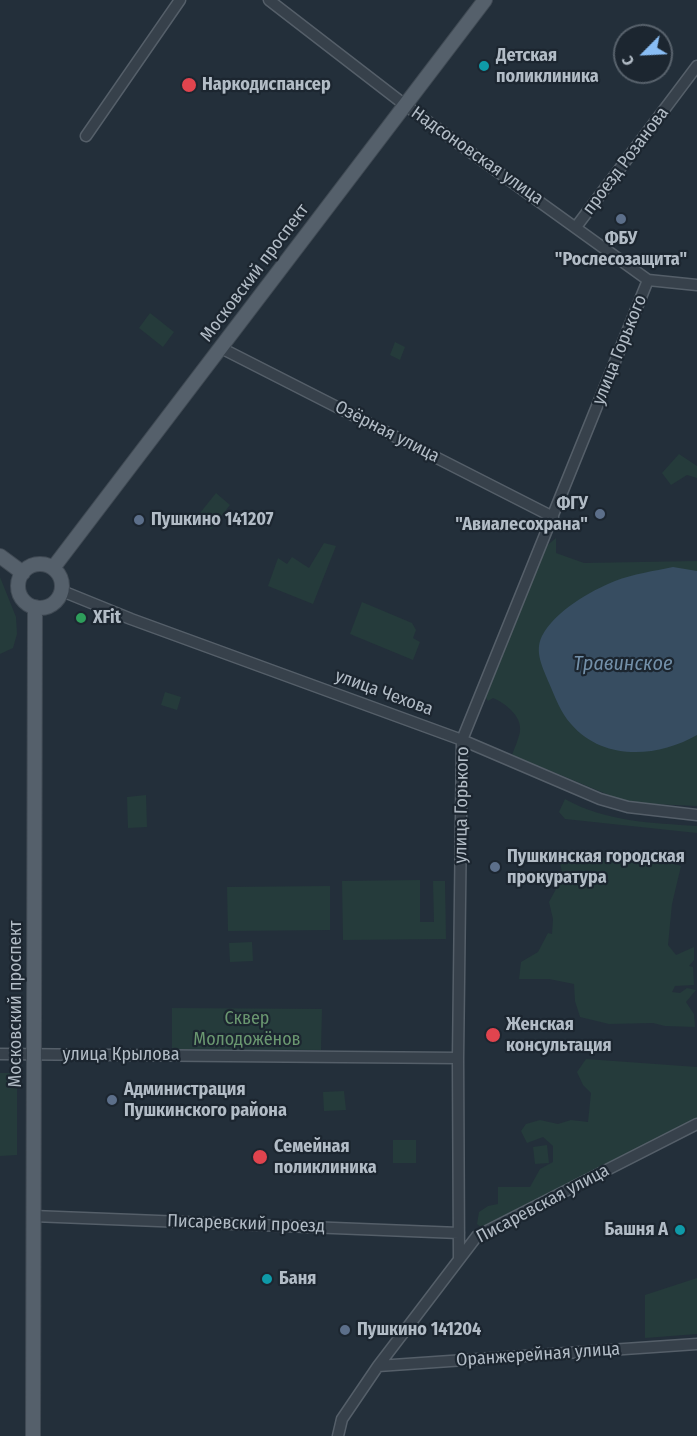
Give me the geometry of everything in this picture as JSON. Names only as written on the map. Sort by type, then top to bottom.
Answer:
[{"type":"main road","name":"Московский проспект","points":[[53,568],[485,0]]},
{"type":"main road","points":[[0,556],[23,573]]},
{"type":"main road","points":[[37,564],[53,568],[62,583],[62,591],[58,599],[43,608],[27,603],[21,597],[18,589],[23,573],[29,567],[37,564]]},
{"type":"main road","name":"Московский проспект","points":[[33,1436],[35,607]]},
{"type":"street","points":[[86,136],[180,0]]},
{"type":"street","name":"Надсоновская улица","points":[[269,0],[405,105],[648,280]]},
{"type":"street","name":"проезд Розанова","points":[[576,227],[697,66]]},
{"type":"street","points":[[648,280],[697,285]]},
{"type":"street","name":"улица Горького","points":[[459,1258],[458,1058],[462,740],[648,280]]},
{"type":"street","name":"Озёрная улица","points":[[221,348],[553,517]]},
{"type":"street","name":"улица Чехова","points":[[62,591],[131,620],[462,740],[600,799],[628,807],[697,814]]},
{"type":"street","name":"улица Крылова","points":[[0,1054],[458,1058]]},
{"type":"street","name":"Писаревская улица","points":[[338,1436],[342,1419],[378,1366],[477,1236],[697,1124]]},
{"type":"street","name":"Писаревский проезд","points":[[33,1216],[459,1233]]},
{"type":"street","name":"Оранжерейная улица","points":[[378,1366],[697,1344]]},
{"type":"green space","points":[[150,313],[174,332],[163,347],[139,328]]},
{"type":"green space","points":[[395,342],[405,347],[400,360],[390,355]]},
{"type":"green space","points":[[679,454],[697,466],[697,478],[687,475],[671,485],[662,473]]},
{"type":"green space","points":[[216,493],[230,505],[211,529],[196,518]]},
{"type":"green space","points":[[556,538],[556,553],[584,563],[697,561],[697,806],[628,803],[512,755],[520,731],[516,715],[503,703],[493,698],[488,701],[485,697],[544,548]]},
{"type":"green space","points":[[324,543],[336,546],[313,604],[268,586],[278,558],[287,564],[292,557],[309,568]]},
{"type":"green space","points":[[0,577],[16,617],[17,634],[13,648],[0,654]]},
{"type":"green space","points":[[362,602],[412,623],[416,630],[413,638],[420,642],[413,660],[350,634]]},
{"type":"green space","points":[[165,692],[181,697],[177,710],[161,705]]},
{"type":"green space","points":[[146,795],[147,827],[128,828],[127,797]]},
{"type":"green space","points":[[565,799],[581,807],[613,817],[697,826],[697,833],[565,819],[559,812]]},
{"type":"green space","points":[[589,857],[665,861],[681,866],[672,904],[668,945],[676,955],[694,947],[694,960],[689,966],[693,967],[694,985],[675,986],[672,992],[680,993],[687,988],[696,990],[686,1002],[694,1014],[695,1027],[665,1026],[653,1023],[609,1024],[580,1017],[575,1001],[574,984],[549,979],[519,979],[521,962],[538,952],[548,933],[552,934],[553,919],[549,902],[563,876],[559,859]]},
{"type":"green space","points":[[420,880],[420,922],[434,922],[433,881],[445,881],[446,939],[343,940],[342,881]]},
{"type":"green space","points":[[330,886],[330,930],[228,931],[227,887]]},
{"type":"green space","points":[[252,942],[253,961],[230,962],[229,943]]},
{"type":"green space","name":"Сквер Молодожёнов","points":[[172,1008],[322,1009],[321,1050],[172,1049]]},
{"type":"green space","points":[[586,1059],[697,1067],[697,1119],[483,1229],[477,1224],[479,1212],[488,1206],[498,1204],[498,1187],[530,1187],[540,1169],[553,1162],[553,1146],[543,1137],[527,1143],[521,1131],[526,1124],[540,1120],[558,1124],[571,1120],[588,1122],[591,1093],[583,1085],[577,1072]]},
{"type":"green space","points":[[0,1073],[17,1073],[17,1155],[0,1156]]},
{"type":"green space","points":[[344,1091],[346,1110],[324,1111],[323,1092]]},
{"type":"green space","points":[[393,1140],[416,1140],[416,1163],[393,1163]]},
{"type":"green space","points":[[547,1145],[549,1163],[535,1164],[533,1147]]},
{"type":"green space","points":[[697,1278],[697,1334],[645,1338],[645,1295]]},
{"type":"water","name":"Травинское","points":[[673,567],[697,571],[697,735],[681,743],[648,751],[614,750],[599,745],[584,736],[567,720],[561,710],[540,660],[539,648],[542,636],[564,610],[595,590],[629,576]]},
{"type":"place","name":"Детская поликлиника","points":[[484,66]]},
{"type":"place","name":"Наркодиспансер","points":[[189,85]]},
{"type":"place","name":"ФБУ \"Рослесозащита\"","points":[[621,219]]},
{"type":"place","name":"ФГУ \"Авиалесохрана\"","points":[[600,514]]},
{"type":"place","name":"Пушкино 141207","points":[[139,520]]},
{"type":"place","name":"XFit","points":[[81,618]]},
{"type":"place","name":"Пушкинская городская прокуратура","points":[[495,867]]},
{"type":"place","name":"Женская консультация","points":[[493,1035]]},
{"type":"place","name":"Администрация Пушкинского района","points":[[112,1100]]},
{"type":"place","name":"Семейная поликлиника","points":[[260,1157]]},
{"type":"place","name":"Башня А","points":[[680,1230]]},
{"type":"place","name":"Баня","points":[[267,1279]]},
{"type":"place","name":"Пушкино 141204","points":[[345,1330]]}]
